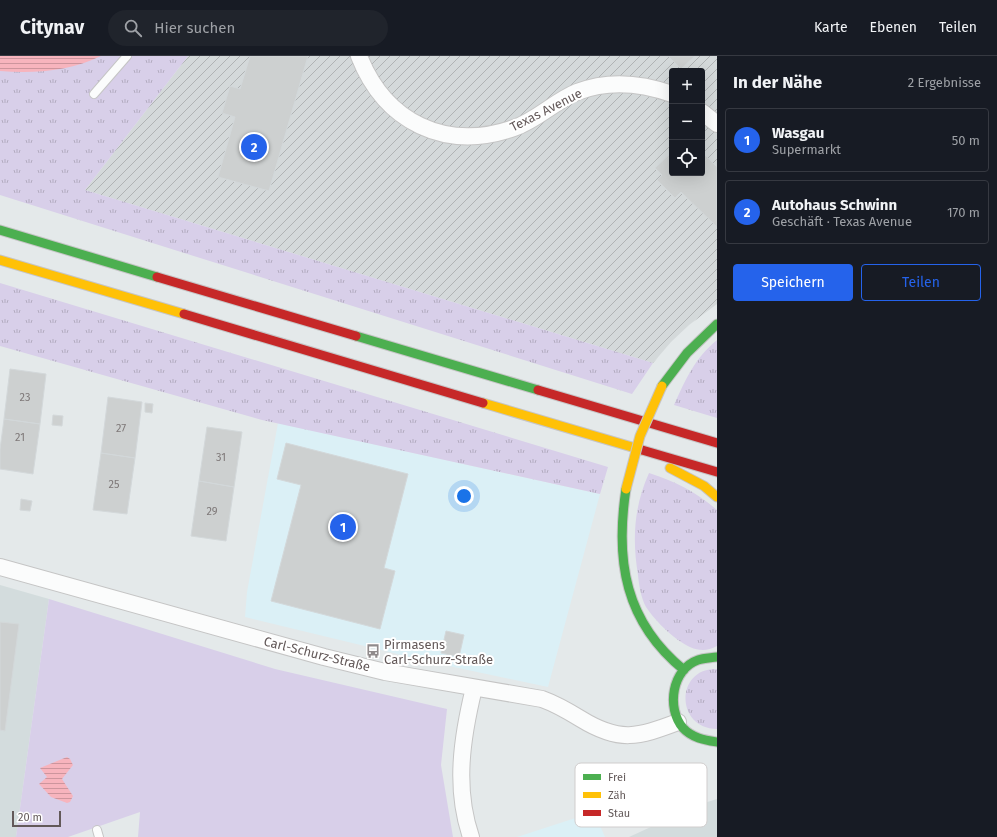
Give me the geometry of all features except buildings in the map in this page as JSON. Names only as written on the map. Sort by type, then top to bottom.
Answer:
[{"type":"main road","points":[[0,230],[717,441]]},
{"type":"main road","points":[[0,260],[717,472]]},
{"type":"main road","points":[[684,670],[665,653],[654,640],[642,618],[629,588],[621,547],[622,515],[626,489],[640,436],[662,386],[678,361],[701,337],[717,324]]},
{"type":"main road","points":[[600,437],[675,470],[704,486],[717,497]]},
{"type":"main road","points":[[717,657],[702,659],[684,670],[673,690],[672,701],[678,722],[692,736],[700,740],[717,742]]},
{"type":"street","name":"Texas Avenue","points":[[359,56],[364,70],[378,92],[395,111],[416,125],[437,133],[462,136],[488,134],[514,128],[576,92],[597,87],[623,83],[652,87],[669,93]]},
{"type":"street","points":[[705,114],[717,124]]},
{"type":"street","name":"Carl-Schurz-Straße","points":[[0,567],[324,657],[385,672],[530,697],[553,703],[608,733],[636,735],[652,732],[678,722]]},
{"type":"street","points":[[471,837],[464,804],[461,776],[462,748],[474,688]]},
{"type":"lane","points":[[94,94],[127,56]]},
{"type":"shaded area","points":[[0,56],[101,56],[64,68],[39,72],[13,72],[0,71]]},
{"type":"shaded area","points":[[188,56],[717,56],[717,304],[689,325],[671,342],[653,363],[85,190]]},
{"type":"shaded area","points":[[278,423],[600,494],[548,687],[435,663],[245,617],[247,592]]},
{"type":"shaded area","points":[[0,585],[49,599],[16,837],[0,837]]},
{"type":"shaded area","points":[[67,757],[73,765],[62,779],[73,796],[70,802],[67,803],[51,797],[39,784],[47,777],[40,768]]},
{"type":"shaded area","points":[[717,799],[717,837],[629,837],[651,827],[707,827],[707,802]]},
{"type":"shaded area","points":[[575,818],[575,827],[601,827],[605,837],[517,837]]},
{"type":"green space","points":[[0,56],[188,56],[85,190],[653,363],[632,394],[0,195]]},
{"type":"green space","points":[[0,283],[608,467],[600,494],[262,420],[0,346]]},
{"type":"green space","points":[[717,340],[717,418],[674,405],[696,362]]},
{"type":"green space","points":[[649,473],[685,488],[717,510],[717,646],[707,650],[692,648],[678,640],[656,620],[646,607],[643,600],[636,562],[635,536],[637,510]]},
{"type":"green space","points":[[49,599],[275,669],[447,709],[441,765],[453,837],[138,837],[140,812],[68,837],[16,837]]},
{"type":"green space","points":[[717,669],[717,729],[703,726],[693,719],[687,709],[686,698],[688,687],[694,677],[703,671]]},
{"type":"traffic: fast","points":[[0,230],[157,277]]},
{"type":"traffic: fast","points":[[662,386],[687,353],[717,324]]},
{"type":"traffic: fast","points":[[356,336],[538,390]]},
{"type":"traffic: fast","points":[[626,489],[622,541],[624,565],[629,588],[637,611],[648,632],[664,651],[684,670]]},
{"type":"traffic: fast","points":[[717,657],[700,659],[689,665],[677,680],[673,700],[678,720],[683,728],[690,734],[717,742]]},
{"type":"traffic: slow","points":[[0,260],[184,314]]},
{"type":"traffic: slow","points":[[626,489],[640,436],[662,386]]},
{"type":"traffic: slow","points":[[483,403],[642,450]]},
{"type":"traffic: slow","points":[[670,468],[704,486],[717,497]]},
{"type":"traffic: jam","points":[[157,277],[356,336]]},
{"type":"traffic: jam","points":[[184,314],[483,403]]},
{"type":"traffic: jam","points":[[538,390],[717,443]]},
{"type":"traffic: jam","points":[[642,450],[717,472]]},
{"type":"place","name":"Autohaus Schwinn","points":[[254,147]]},
{"type":"place","name":"Wasgau","points":[[343,527]]},
{"type":"place","name":"Pirmasens Carl-Schurz-Straße","points":[[373,651]]}]
